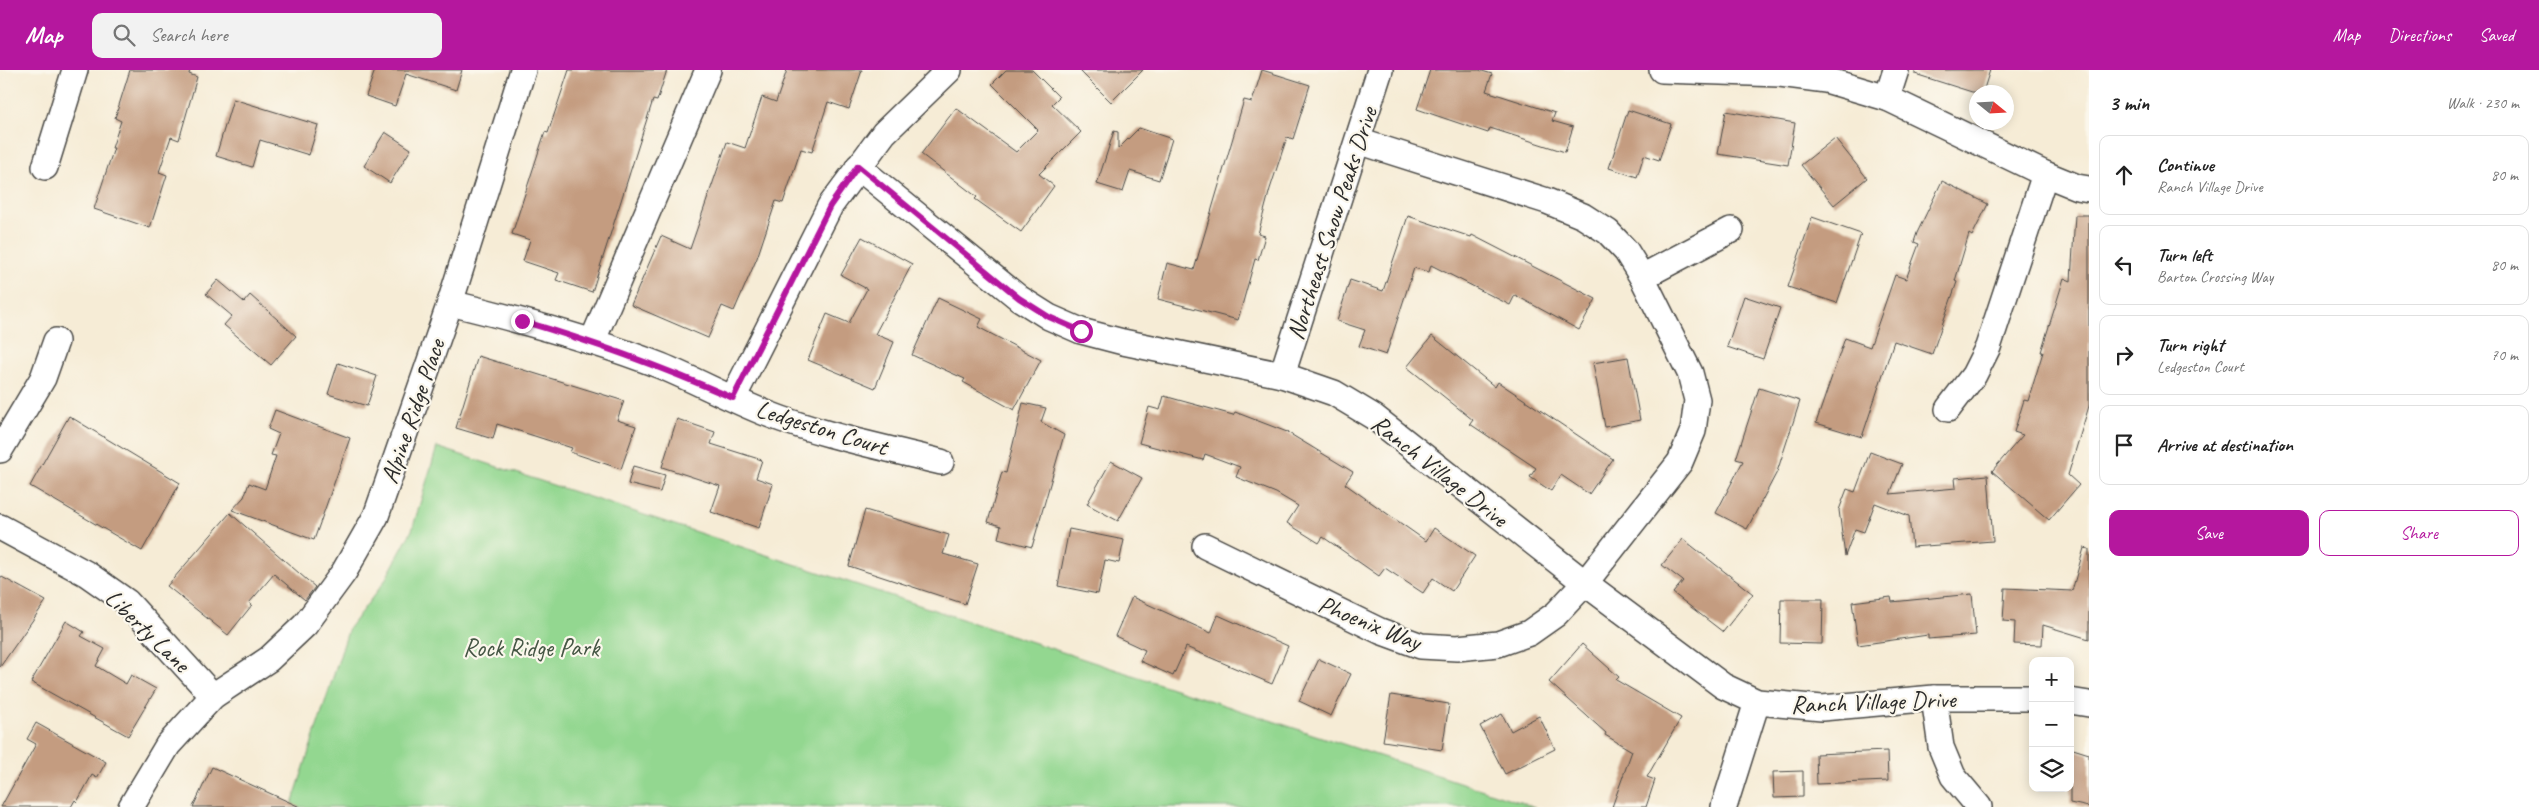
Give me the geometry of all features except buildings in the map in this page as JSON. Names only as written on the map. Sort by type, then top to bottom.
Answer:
[{"type":"street","name":"Alpine Ridge Place","points":[[131,807],[168,746],[213,696],[269,659],[305,625],[344,572],[376,516],[450,303],[523,70]]},
{"type":"street","points":[[592,342],[708,70]]},
{"type":"street","points":[[733,398],[830,206],[884,133],[949,70]]},
{"type":"street","name":"Northeast Snow Peaks Drive","points":[[1282,375],[1380,70]]},
{"type":"street","points":[[1662,70],[1780,74],[1826,80],[1887,98],[2045,174],[2077,187],[2089,189]]},
{"type":"street","points":[[1887,98],[1896,70]]},
{"type":"street","points":[[45,167],[71,71]]},
{"type":"street","name":"Phoenix Way","points":[[1205,546],[1380,632],[1421,646],[1457,648],[1498,644],[1529,632],[1556,614],[1586,583],[1680,462],[1693,431],[1697,400],[1690,373],[1642,277],[1626,251],[1608,232],[1583,216],[1547,201],[1358,141]]},
{"type":"street","name":"Ranch Village Drive","points":[[858,166],[1019,298],[1049,317],[1081,331],[1123,342],[1282,375],[1334,393],[1374,416],[1586,583],[1723,686],[1757,702],[1822,708],[1934,698],[2029,698]]},
{"type":"street","points":[[1948,409],[1974,375],[1988,347],[2045,174]]},
{"type":"street","points":[[1642,277],[1731,230]]},
{"type":"street","name":"Ledgeston Court","points":[[450,303],[522,321],[592,342],[660,366],[768,414],[812,428],[940,462]]},
{"type":"street","points":[[0,450],[43,378],[56,341]]},
{"type":"street","name":"Liberty Lane","points":[[0,527],[87,574],[127,602],[213,696]]},
{"type":"street","points":[[1934,698],[1941,747],[1953,776],[1979,807]]},
{"type":"street","points":[[1724,807],[1757,702]]},
{"type":"street","points":[[2074,702],[2089,704]]},
{"type":"green space","name":"Rock Ridge Park","points":[[437,447],[1535,807],[291,807],[349,628],[384,582],[412,530]]},
{"type":"route","points":[[522,321],[592,342],[660,366],[733,398],[830,206],[858,166],[1019,298],[1049,317],[1081,331]]}]
